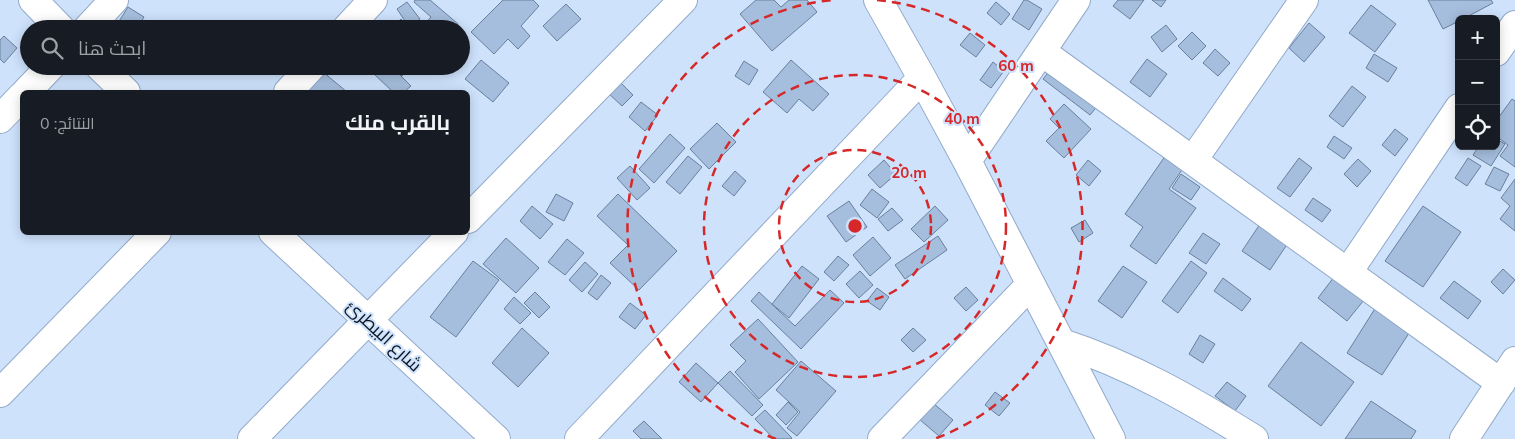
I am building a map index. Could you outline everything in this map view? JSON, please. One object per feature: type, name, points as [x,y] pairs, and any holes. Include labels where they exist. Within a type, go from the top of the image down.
[{"type":"street","points":[[33,0],[52,20]]},
{"type":"street","points":[[95,20],[114,0]]},
{"type":"street","points":[[470,217],[683,0]]},
{"type":"street","points":[[878,0],[967,162],[1111,439]]},
{"type":"street","points":[[967,162],[1076,0]]},
{"type":"street","points":[[1192,160],[1304,0]]},
{"type":"street","points":[[1503,53],[1515,25]]},
{"type":"street","points":[[1042,52],[1348,272],[1508,372],[1464,439]]},
{"type":"street","points":[[28,90],[42,75]]},
{"type":"street","points":[[108,75],[124,90]]},
{"type":"street","points":[[290,90],[304,75]]},
{"type":"street","points":[[579,439],[922,78]]},
{"type":"street","points":[[0,119],[20,98]]},
{"type":"street","points":[[1348,272],[1455,114]]},
{"type":"street","points":[[0,393],[154,235]]},
{"type":"street","name":"شارع البيطرئ","points":[[276,235],[496,439]]},
{"type":"street","points":[[252,439],[451,235]]},
{"type":"street","points":[[882,439],[1030,284]]},
{"type":"street","points":[[1062,343],[1097,354],[1170,389],[1254,439]]},
{"type":"building","points":[[415,0],[430,0],[453,20],[428,20],[431,17],[414,2]]},
{"type":"building","points":[[503,0],[533,0],[539,6],[521,26],[530,36],[518,49],[508,39],[494,54],[471,32]]},
{"type":"building","points":[[756,0],[774,0],[781,7],[789,0],[807,0],[817,12],[772,51],[740,14]]},
{"type":"building","points":[[1024,0],[1042,9],[1029,30],[1012,19]]},
{"type":"building","points":[[1118,0],[1144,0],[1130,19],[1113,6]]},
{"type":"building","points":[[1152,0],[1166,0],[1161,7]]},
{"type":"building","points":[[1428,0],[1491,0],[1493,3],[1470,15],[1455,15],[1455,23],[1443,29]]},
{"type":"building","points":[[407,2],[420,19],[404,20],[397,9]]},
{"type":"building","points":[[996,2],[1010,14],[1001,25],[987,13]]},
{"type":"building","points":[[566,4],[581,19],[557,41],[543,26]]},
{"type":"building","points":[[1371,5],[1396,24],[1375,52],[1349,33]]},
{"type":"building","points":[[128,7],[144,17],[142,20],[120,20]]},
{"type":"building","points":[[1309,23],[1325,37],[1304,62],[1289,48]]},
{"type":"building","points":[[1166,25],[1177,39],[1162,52],[1151,37]]},
{"type":"building","points":[[1192,32],[1206,46],[1192,60],[1178,46]]},
{"type":"building","points":[[970,33],[985,45],[976,57],[960,45]]},
{"type":"building","points":[[4,36],[17,48],[4,63],[0,59],[0,40]]},
{"type":"building","points":[[1215,49],[1230,63],[1218,76],[1203,63]]},
{"type":"building","points":[[1374,54],[1397,68],[1388,82],[1366,68]]},
{"type":"building","points":[[1147,59],[1167,74],[1150,97],[1130,82]]},
{"type":"building","points":[[481,60],[509,83],[493,102],[465,79]]},
{"type":"building","points":[[791,60],[829,94],[813,111],[799,99],[787,113],[763,92]]},
{"type":"building","points":[[744,61],[758,70],[749,85],[735,76]]},
{"type":"building","points":[[993,62],[1004,71],[991,88],[980,80]]},
{"type":"building","points":[[1052,68],[1099,104],[1090,115],[1043,79]]},
{"type":"building","points":[[309,75],[327,75],[345,90],[308,90],[301,84]]},
{"type":"building","points":[[375,75],[400,75],[411,86],[406,90],[391,90]]},
{"type":"building","points":[[619,81],[633,95],[622,106],[607,92]]},
{"type":"building","points":[[1352,86],[1366,97],[1343,127],[1329,116]]},
{"type":"building","points":[[1512,99],[1515,101],[1515,167],[1500,156],[1508,145],[1500,139],[1500,116]]},
{"type":"building","points":[[641,102],[658,115],[645,131],[629,117]]},
{"type":"building","points":[[1064,104],[1091,129],[1064,158],[1046,141],[1059,128],[1050,119]]},
{"type":"building","points":[[717,123],[736,142],[709,169],[690,149]]},
{"type":"building","points":[[1395,129],[1408,139],[1395,156],[1382,145]]},
{"type":"building","points":[[670,134],[685,148],[654,183],[639,169]]},
{"type":"building","points":[[1334,136],[1352,148],[1344,159],[1327,147]]},
{"type":"building","points":[[1500,141],[1505,144],[1491,166],[1473,155],[1476,150],[1500,150]]},
{"type":"building","points":[[1168,152],[1186,164],[1169,189],[1196,208],[1156,264],[1130,246],[1143,227],[1125,214]]},
{"type":"building","points":[[688,156],[702,167],[680,194],[666,182]]},
{"type":"building","points":[[1299,158],[1312,168],[1290,197],[1277,188]]},
{"type":"building","points":[[1468,158],[1481,166],[1467,186],[1455,178]]},
{"type":"building","points":[[1358,159],[1371,171],[1357,187],[1344,174]]},
{"type":"building","points":[[884,160],[896,174],[880,188],[868,175]]},
{"type":"building","points":[[1088,160],[1101,171],[1089,186],[1076,175]]},
{"type":"building","points":[[630,166],[650,188],[637,200],[617,178]]},
{"type":"building","points":[[1494,167],[1509,174],[1500,191],[1485,184]]},
{"type":"building","points":[[735,171],[746,181],[734,196],[722,186]]},
{"type":"building","points":[[1181,174],[1200,187],[1191,200],[1172,188]]},
{"type":"building","points":[[1515,179],[1515,231],[1500,219],[1510,206],[1501,198]]},
{"type":"building","points":[[872,189],[889,202],[877,218],[860,205]]},
{"type":"building","points":[[556,194],[573,203],[564,221],[546,212]]},
{"type":"building","points":[[618,194],[677,251],[639,290],[610,263],[628,245],[597,216]]},
{"type":"building","points":[[1313,198],[1331,210],[1322,222],[1305,210]]},
{"type":"building","points":[[849,201],[867,227],[846,242],[827,216]]},
{"type":"building","points":[[532,206],[553,224],[540,239],[520,221]]},
{"type":"building","points":[[935,206],[948,220],[924,242],[911,229]]},
{"type":"building","points":[[1423,206],[1461,232],[1423,287],[1385,261]]},
{"type":"building","points":[[892,208],[903,220],[888,231],[878,219]]},
{"type":"building","points":[[1085,220],[1093,233],[1079,242],[1071,228]]},
{"type":"building","points":[[1262,221],[1290,240],[1270,270],[1242,251]]},
{"type":"building","points":[[1203,233],[1220,244],[1206,264],[1189,253]]},
{"type":"building","points":[[938,236],[947,250],[905,279],[895,265]]},
{"type":"building","points":[[873,237],[891,258],[870,276],[853,255]]},
{"type":"building","points":[[506,238],[539,268],[516,293],[483,264]]},
{"type":"building","points":[[567,239],[584,253],[565,275],[548,262]]},
{"type":"building","points":[[838,256],[849,265],[834,281],[824,272]]},
{"type":"building","points":[[473,261],[499,280],[456,337],[430,317]]},
{"type":"building","points":[[1191,261],[1207,273],[1178,313],[1162,301]]},
{"type":"building","points":[[585,262],[598,274],[582,292],[569,280]]},
{"type":"building","points":[[802,266],[819,279],[789,318],[772,304]]},
{"type":"building","points":[[1123,266],[1147,282],[1122,318],[1098,301]]},
{"type":"building","points":[[1503,269],[1515,280],[1503,294],[1491,282]]},
{"type":"building","points":[[860,271],[873,285],[859,298],[846,284]]},
{"type":"building","points":[[601,275],[611,283],[597,300],[588,293]]},
{"type":"building","points":[[1334,277],[1364,300],[1347,321],[1318,298]]},
{"type":"building","points":[[1223,278],[1251,299],[1242,311],[1214,291]]},
{"type":"building","points":[[1454,281],[1481,301],[1468,319],[1440,298]]},
{"type":"building","points":[[966,287],[978,300],[966,311],[954,298]]},
{"type":"building","points":[[877,288],[889,297],[880,310],[867,301]]},
{"type":"building","points":[[830,290],[844,303],[801,349],[751,301],[759,292],[795,326]]},
{"type":"building","points":[[535,292],[550,307],[539,318],[524,303]]},
{"type":"building","points":[[514,297],[531,313],[520,324],[504,309]]},
{"type":"building","points":[[630,303],[646,315],[635,329],[619,317]]},
{"type":"building","points":[[1376,307],[1411,330],[1382,375],[1347,353]]},
{"type":"building","points":[[758,319],[798,362],[759,399],[735,372],[746,361],[730,345]]},
{"type":"building","points":[[522,328],[549,353],[518,387],[492,363]]},
{"type":"building","points":[[913,328],[926,340],[913,352],[901,340]]},
{"type":"building","points":[[1200,335],[1215,344],[1203,363],[1189,354]]},
{"type":"building","points":[[1301,342],[1354,382],[1321,426],[1268,386]]},
{"type":"building","points":[[801,361],[836,391],[797,436],[787,428],[800,412],[776,390]]},
{"type":"building","points":[[696,363],[718,383],[701,402],[679,382]]},
{"type":"building","points":[[730,371],[763,405],[752,416],[718,383]]},
{"type":"building","points":[[1227,382],[1246,396],[1235,411],[1215,396]]},
{"type":"building","points":[[995,392],[1010,403],[999,416],[985,405]]},
{"type":"building","points":[[1371,401],[1416,431],[1411,439],[1345,439]]},
{"type":"building","points":[[788,402],[798,412],[786,425],[776,415]]},
{"type":"building","points":[[933,403],[953,420],[939,436],[919,419]]},
{"type":"building","points":[[765,410],[792,438],[774,439],[755,419]]},
{"type":"building","points":[[644,421],[662,439],[641,439],[633,431]]}]
